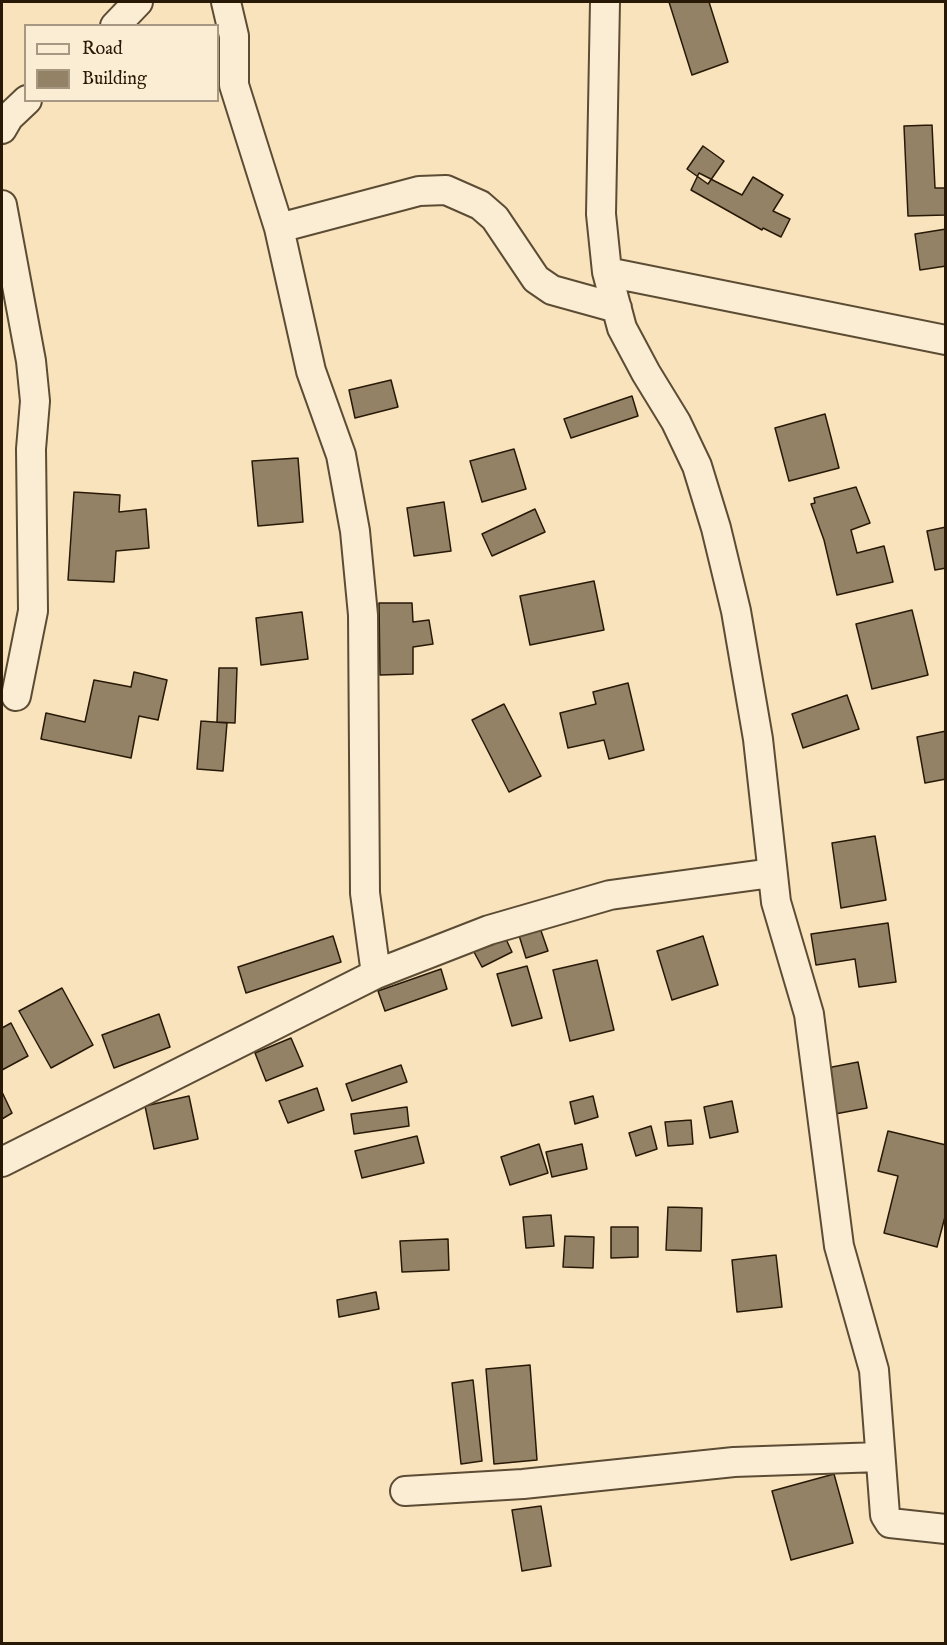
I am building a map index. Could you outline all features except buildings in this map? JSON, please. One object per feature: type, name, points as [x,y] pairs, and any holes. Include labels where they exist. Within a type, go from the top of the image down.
[{"type":"street","points":[[117,24],[138,2]]},
{"type":"street","points":[[226,2],[234,36],[234,85],[279,228],[311,371],[340,455],[355,531],[363,615],[365,893],[376,974]]},
{"type":"street","points":[[605,2],[601,214],[607,272],[627,337],[676,422],[697,466],[716,528],[736,611],[758,739],[776,902],[809,1014],[839,1246],[874,1370],[883,1505],[890,1523],[945,1529]]},
{"type":"street","points":[[2,129],[9,117],[25,102]]},
{"type":"street","points":[[279,228],[419,191],[446,190],[480,205],[495,218],[536,279],[552,290],[617,308]]},
{"type":"street","points":[[2,205],[31,361],[35,401],[31,449],[33,611],[16,696]]},
{"type":"street","points":[[607,272],[945,339]]},
{"type":"street","points":[[2,1162],[376,974],[489,930],[610,895],[772,873]]},
{"type":"street","points":[[405,1491],[523,1484],[734,1462],[880,1457]]}]
